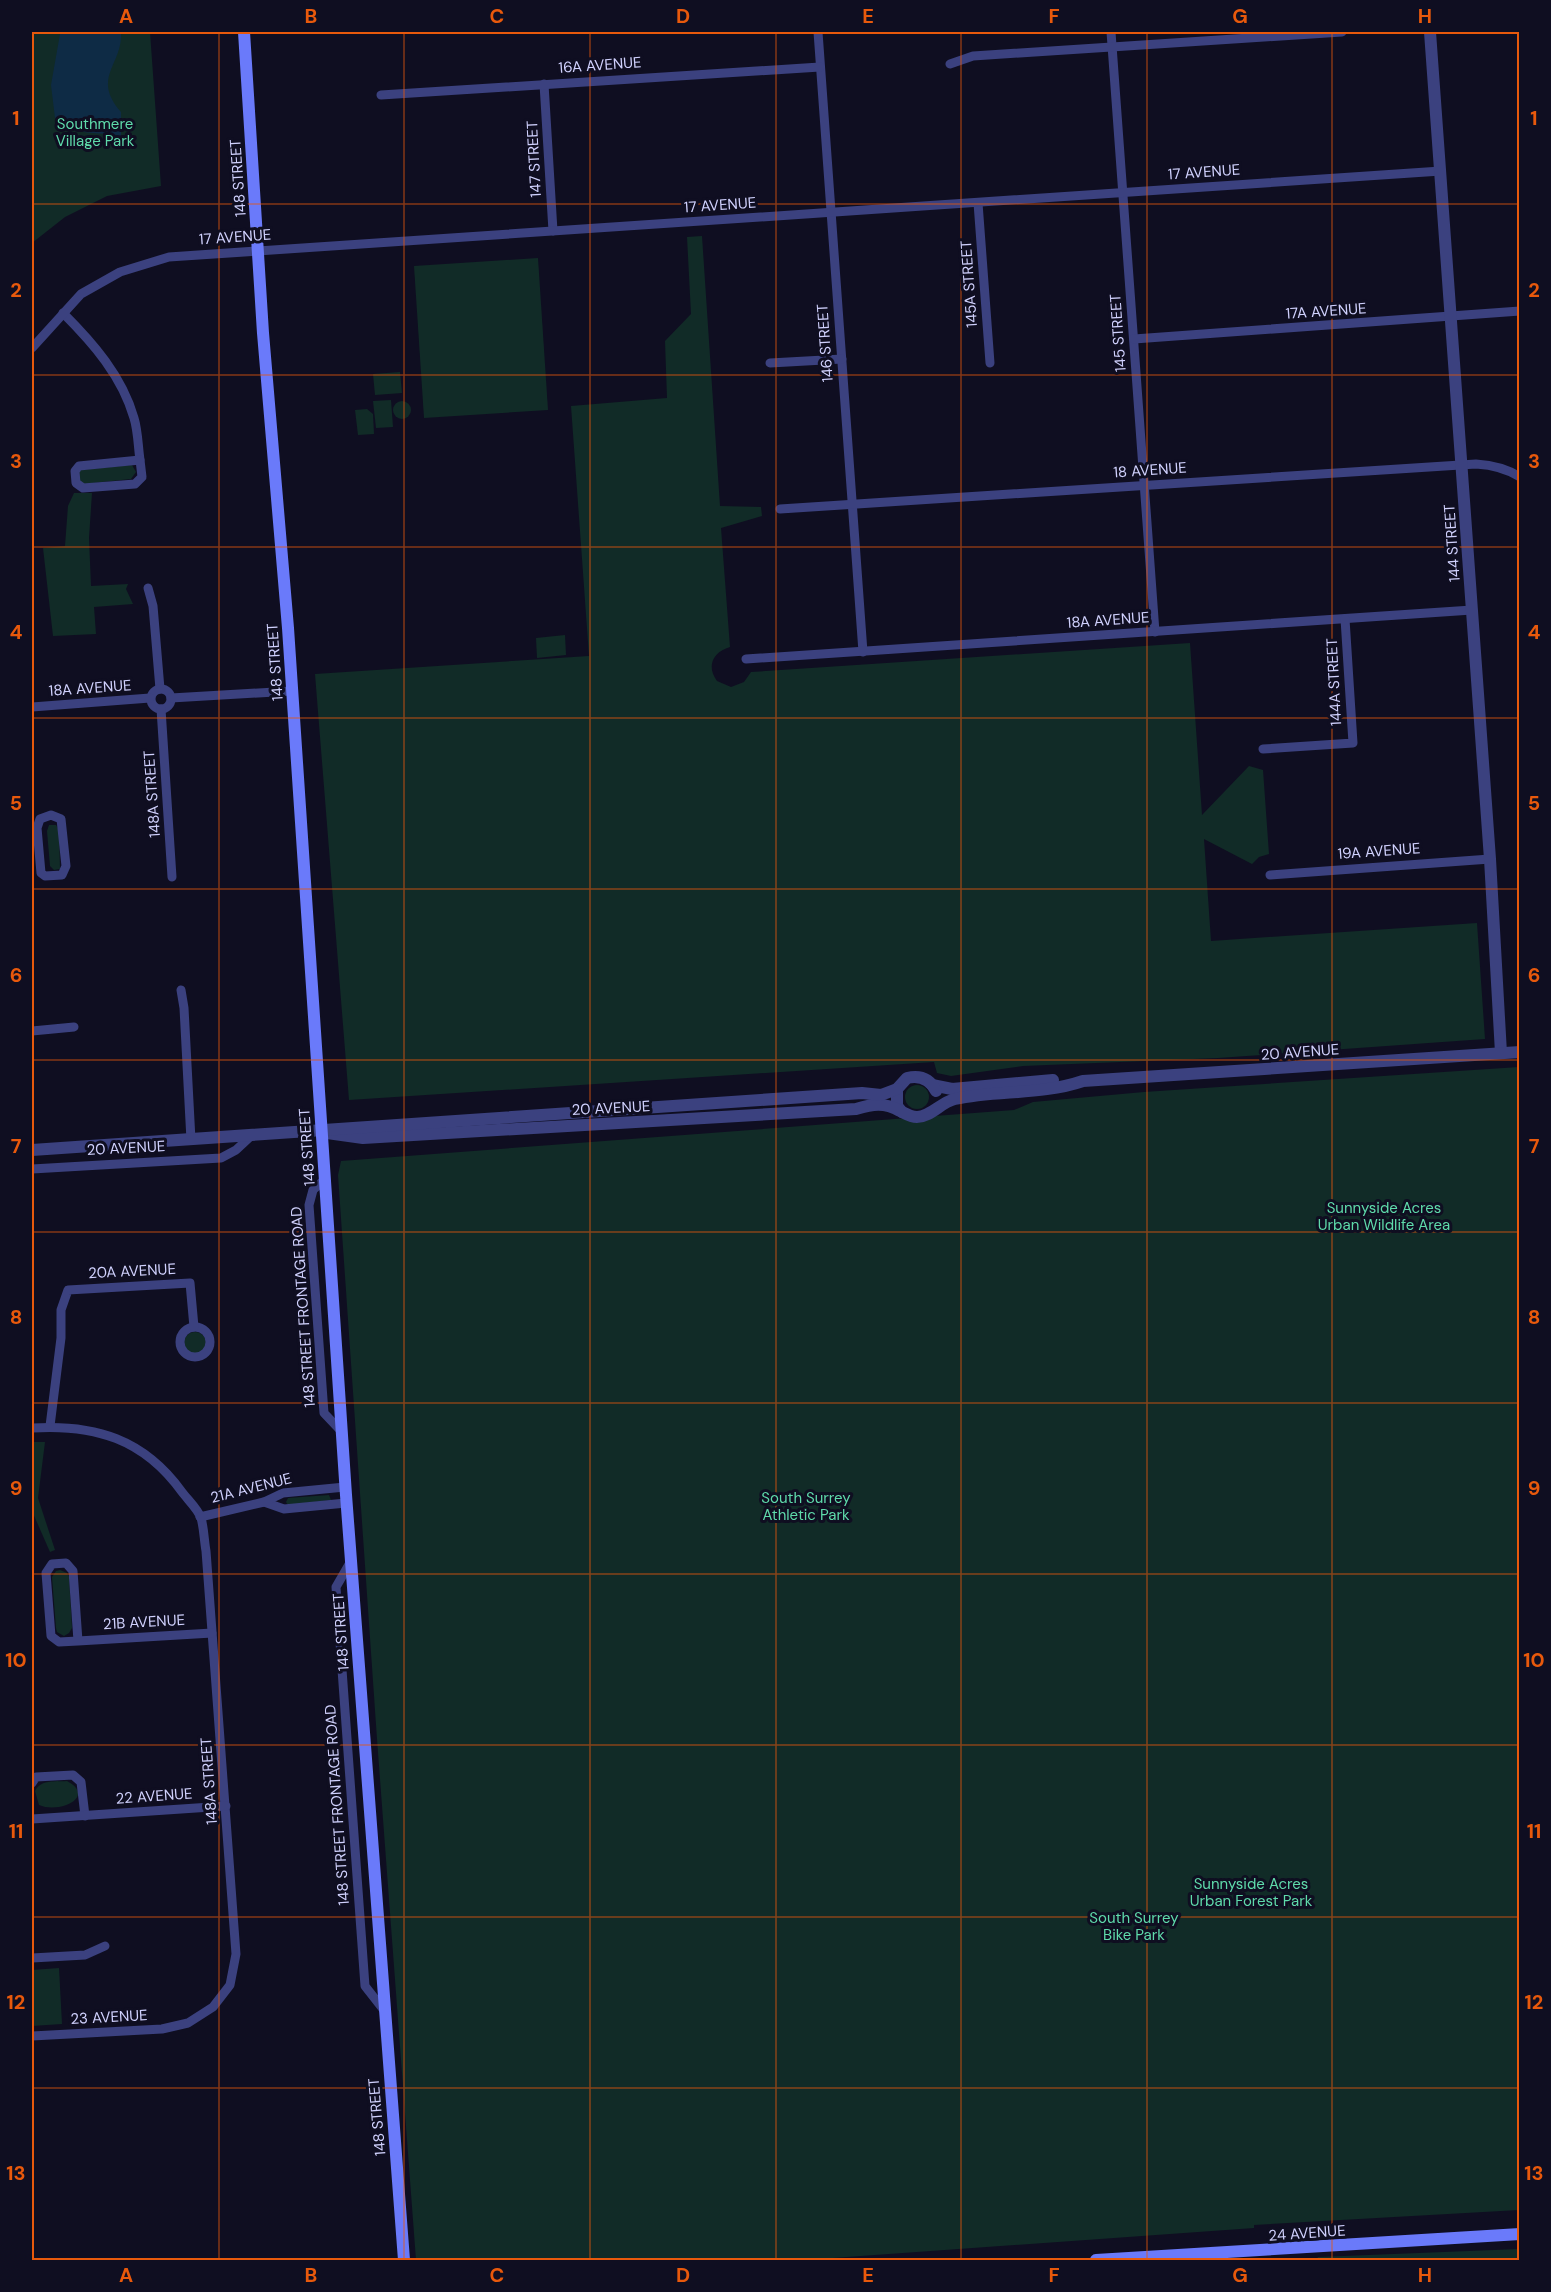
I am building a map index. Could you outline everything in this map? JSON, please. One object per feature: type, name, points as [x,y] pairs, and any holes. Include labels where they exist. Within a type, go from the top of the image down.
[{"type":"main road","name":"148 STREET","points":[[243,32],[292,690],[346,1503],[404,2260]]},
{"type":"main road","name":"24 AVENUE","points":[[1096,2260],[1520,2234]]},
{"type":"street","name":"146 STREET","points":[[818,32],[863,652]]},
{"type":"street","name":"145 STREET","points":[[1111,32],[1155,632]]},
{"type":"street","points":[[950,64],[973,56],[1342,32]]},
{"type":"street","name":"144 STREET","points":[[1430,32],[1490,860],[1501,1053]]},
{"type":"street","name":"16A AVENUE","points":[[381,95],[820,67]]},
{"type":"street","name":"147 STREET","points":[[544,84],[553,231]]},
{"type":"street","name":"17 AVENUE","points":[[32,348],[81,294],[120,272],[169,257],[1441,171]]},
{"type":"street","name":"145A STREET","points":[[978,203],[990,363]]},
{"type":"street","name":"17A AVENUE","points":[[1134,339],[1520,312]]},
{"type":"street","points":[[63,313],[107,363],[119,383],[134,418],[140,460],[142,477],[135,484],[83,488],[76,483],[75,471],[80,466],[140,460]]},
{"type":"street","points":[[770,363],[842,359]]},
{"type":"street","name":"18 AVENUE","points":[[780,509],[1461,465],[1493,466],[1520,477]]},
{"type":"street","points":[[148,588],[153,606],[160,689]]},
{"type":"street","name":"18A AVENUE","points":[[746,659],[1472,610]]},
{"type":"street","name":"144A STREET","points":[[1263,749],[1353,743],[1345,619]]},
{"type":"street","points":[[160,689],[166,691],[171,698],[168,705],[161,709],[154,707],[150,698],[154,691],[160,689]]},
{"type":"street","points":[[171,698],[292,690]]},
{"type":"street","name":"18A AVENUE","points":[[32,707],[150,698]]},
{"type":"street","name":"148A STREET","points":[[161,709],[172,877]]},
{"type":"street","points":[[51,815],[61,819],[66,866],[62,875],[45,876],[41,873],[34,828],[44,816],[51,815]]},
{"type":"street","name":"19A AVENUE","points":[[1270,875],[1490,860]]},
{"type":"street","points":[[181,990],[192,1140]]},
{"type":"street","points":[[32,1031],[74,1027]]},
{"type":"street","name":"20 AVENUE","points":[[932,1111],[953,1099],[1060,1087],[1083,1081],[1520,1052]]},
{"type":"street","points":[[921,1077],[932,1085],[937,1097],[932,1111],[917,1117],[907,1115],[897,1106],[897,1089],[908,1078],[921,1077]]},
{"type":"street","name":"20 AVENUE","points":[[932,1085],[952,1089],[1070,1078],[1083,1081]]},
{"type":"street","name":"20 AVENUE","points":[[32,1150],[862,1093],[880,1095],[897,1089]]},
{"type":"street","name":"20 AVENUE","points":[[320,1132],[363,1138],[856,1109],[881,1103],[902,1112]]},
{"type":"street","name":"20 AVENUE","points":[[32,1169],[221,1158],[236,1150],[251,1136]]},
{"type":"street","name":"20A AVENUE","points":[[50,1426],[62,1338],[61,1310],[68,1290],[190,1283],[194,1327]]},
{"type":"street","points":[[32,1428],[67,1426],[95,1431],[125,1442],[147,1454],[168,1472],[200,1517]]},
{"type":"street","name":"21A AVENUE","points":[[200,1517],[264,1502],[283,1493],[345,1488]]},
{"type":"street","points":[[264,1502],[284,1509],[346,1503]]},
{"type":"street","name":"148A STREET","points":[[188,2023],[213,2007],[230,1985],[236,1954],[206,1551],[200,1517]]},
{"type":"street","name":"21B AVENUE","points":[[78,1641],[73,1571],[66,1563],[51,1564],[46,1574],[51,1636],[59,1642],[78,1641],[212,1633]]},
{"type":"street","points":[[32,1783],[36,1777],[73,1775],[81,1782],[85,1816]]},
{"type":"street","name":"22 AVENUE","points":[[32,1819],[226,1806]]},
{"type":"street","points":[[32,1958],[85,1955],[105,1946]]},
{"type":"street","name":"23 AVENUE","points":[[32,2036],[162,2029],[188,2023]]},
{"type":"green space","name":"Southmere Village Park","points":[[32,32],[150,32],[161,186],[107,196],[65,217],[32,243]]},
{"type":"green space","points":[[702,236],[720,506],[761,507],[762,516],[721,528],[730,647],[719,652],[713,660],[712,670],[717,681],[731,687],[744,682],[751,672],[1190,643],[1202,815],[1249,766],[1263,770],[1269,854],[1259,857],[1252,864],[1204,839],[1211,941],[1477,923],[1485,1039],[1218,1058],[1023,1066],[951,1076],[937,1073],[934,1062],[349,1100],[315,674],[589,656],[571,406],[667,398],[665,341],[691,314],[687,237]]},
{"type":"green space","points":[[538,258],[548,410],[424,418],[414,266]]},
{"type":"green space","points":[[400,372],[402,393],[375,395],[373,374]]},
{"type":"green space","points":[[391,400],[393,427],[376,428],[373,401]]},
{"type":"green space","points":[[398,401],[406,401],[411,406],[409,417],[398,419],[393,414],[393,406]]},
{"type":"green space","points":[[367,409],[373,414],[374,434],[358,435],[355,410]]},
{"type":"green space","points":[[132,465],[136,472],[131,479],[83,484],[80,482],[79,470]]},
{"type":"green space","points":[[74,493],[92,493],[89,538],[91,586],[128,584],[126,589],[133,604],[94,607],[96,634],[53,636],[43,548],[65,546],[68,506]]},
{"type":"green space","points":[[565,635],[566,655],[537,658],[536,638]]},
{"type":"green space","points":[[49,825],[56,825],[59,830],[60,869],[54,870],[50,866],[47,831]]},
{"type":"green space","name":"South Surrey Athletic Park","points":[[1519,1067],[1519,2210],[1254,2225],[1254,2228],[805,2260],[416,2260],[338,1175],[341,1161],[1014,1110],[1033,1102],[1144,1092]]},
{"type":"green space","points":[[917,1085],[926,1088],[929,1097],[926,1106],[917,1109],[908,1106],[905,1097],[908,1088]]},
{"type":"green space","points":[[195,1332],[203,1335],[206,1343],[203,1351],[195,1354],[187,1351],[184,1343],[187,1335]]},
{"type":"green space","points":[[32,1442],[45,1442],[38,1498],[55,1550],[50,1552],[32,1511]]},
{"type":"green space","points":[[329,1495],[331,1500],[288,1505],[286,1502],[288,1498]]},
{"type":"green space","points":[[56,1571],[67,1573],[69,1577],[72,1628],[64,1636],[57,1632],[56,1628],[52,1577]]},
{"type":"green space","points":[[67,1781],[75,1787],[78,1793],[77,1798],[65,1806],[39,1805],[35,1791],[38,1787],[49,1782]]},
{"type":"green space","points":[[59,1968],[62,2024],[32,2026],[32,1970]]},
{"type":"green space","points":[[1519,2249],[1519,2260],[1316,2260],[1318,2257]]},
{"type":"water","points":[[121,32],[118,54],[108,80],[112,100],[121,112],[121,136],[82,132],[55,118],[51,85],[60,34]]},
{"type":"park label","name":"Sunnyside Acres Urban Wildlife Area","points":[[1384,1216]]},
{"type":"park label","name":"Sunnyside Acres Urban Forest Park","points":[[1251,1892]]},
{"type":"park label","name":"South Surrey Bike Park","points":[[1134,1926]]}]
